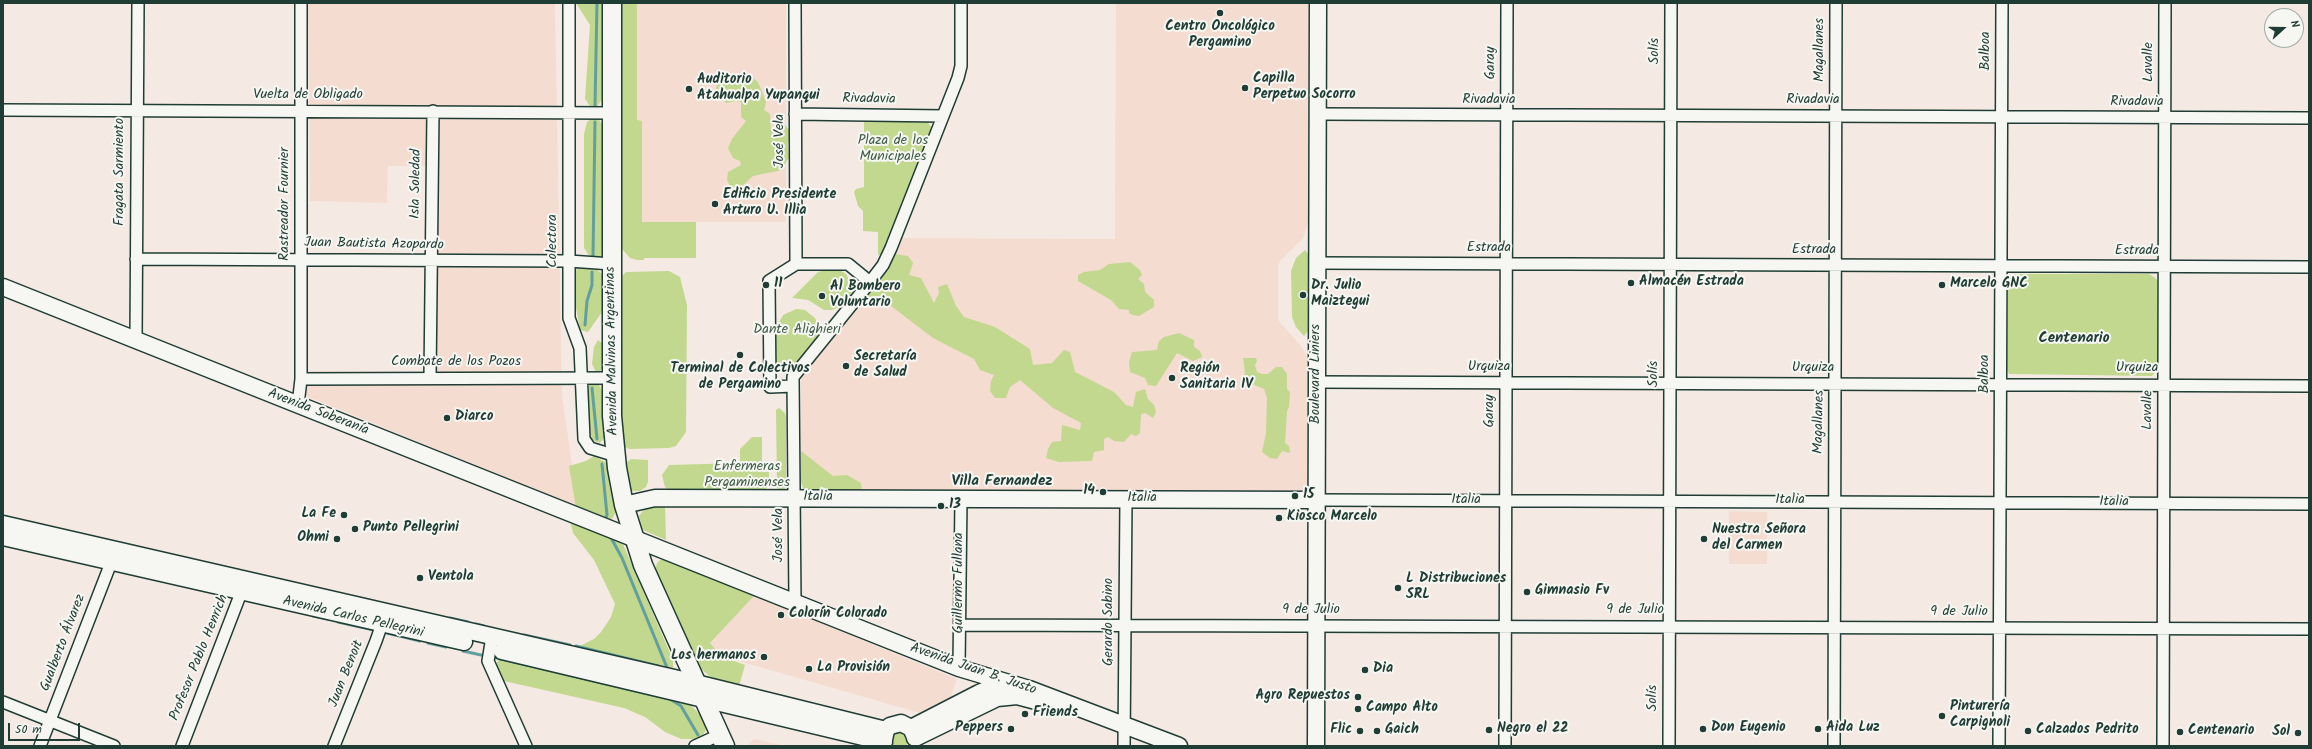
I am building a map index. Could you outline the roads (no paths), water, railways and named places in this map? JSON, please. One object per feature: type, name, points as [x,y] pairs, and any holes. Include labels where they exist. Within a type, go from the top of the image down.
[{"type":"main road","name":"Avenida Malvinas Argentinas","points":[[612,3],[612,378],[616,456],[624,505],[643,565],[722,740]]},
{"type":"main road","name":"Boulevard Liniers","points":[[1316,746],[1318,3]]},
{"type":"main road","name":"Avenida Soberanía","points":[[3,287],[634,538]]},
{"type":"main road","name":"Italia","points":[[624,505],[654,498],[1316,500]]},
{"type":"main road","name":"Avenida Carlos Pellegrini","points":[[3,524],[114,556],[700,691],[885,739]]},
{"type":"main road","name":"Avenida Carlos Pellegrini","points":[[3,537],[114,556]]},
{"type":"main road","name":"Avenida Juan B. Justo","points":[[634,538],[959,668],[1012,683],[1124,734],[1179,746]]},
{"type":"main road","points":[[885,739],[890,726],[901,723],[913,737],[979,693],[994,687],[1012,683]]},
{"type":"main road","name":"Avenida Juan B. Justo","points":[[913,737],[997,698],[1007,696],[1029,698],[1160,746]]},
{"type":"street","name":"Fragata Sarmiento","points":[[136,340],[138,3]]},
{"type":"street","name":"Rastreador Fournier","points":[[298,405],[301,378],[301,3]]},
{"type":"street","name":"Colectora","points":[[569,3],[569,318],[580,348],[584,439],[590,448],[616,456]]},
{"type":"street","name":"José Vela","points":[[796,3],[796,264]]},
{"type":"street","points":[[870,282],[848,264],[796,264],[769,281],[770,387],[793,386],[793,377],[870,282],[883,265],[943,116],[961,66],[961,3]]},
{"type":"street","name":"Garay","points":[[1505,746],[1507,3]]},
{"type":"street","name":"Solís","points":[[1669,746],[1672,116],[1671,3]]},
{"type":"street","name":"Magallanes","points":[[1834,746],[1836,3]]},
{"type":"street","name":"Balboa","points":[[1998,746],[2002,3]]},
{"type":"street","name":"Lavalle","points":[[2163,746],[2162,628],[2165,3]]},
{"type":"street","name":"Vuelta de Obligado","points":[[3,110],[612,113]]},
{"type":"street","name":"Isla Soledad","points":[[430,378],[433,111]]},
{"type":"street","name":"Rivadavia","points":[[795,114],[943,116]]},
{"type":"street","name":"Rivadavia","points":[[1318,114],[2002,118],[2309,118]]},
{"type":"street","name":"Juan Bautista Azopardo","points":[[136,259],[301,259],[569,262],[612,264]]},
{"type":"street","name":"Estrada","points":[[1318,263],[2001,267],[2309,267]]},
{"type":"street","name":"Combate de los Pozos","points":[[301,378],[612,378]]},
{"type":"street","name":"Urquiza","points":[[1317,382],[2164,384],[2309,386]]},
{"type":"street","name":"José Vela","points":[[793,386],[795,602]]},
{"type":"street","name":"Guillermo Fullana","points":[[959,668],[961,498]]},
{"type":"street","name":"Gerardo Sabino","points":[[1124,734],[1126,499]]},
{"type":"street","name":"Italia","points":[[1316,500],[2309,504]]},
{"type":"street","name":"Gualberto Álvarez","points":[[40,746],[114,556]]},
{"type":"street","name":"Profesor Pablo Henrich","points":[[182,746],[244,587]]},
{"type":"street","name":"Juan Benoit","points":[[334,746],[383,619]]},
{"type":"street","name":"9 de Julio","points":[[960,625],[2309,629]]},
{"type":"street","points":[[491,643],[488,661],[526,746]]},
{"type":"street","points":[[3,702],[114,746]]},
{"type":"street","points":[[695,746],[722,740]]},
{"type":"waterway","points":[[595,106],[597,3]]},
{"type":"waterway","points":[[593,257],[595,122]]},
{"type":"waterway","points":[[585,325],[587,301],[592,285],[592,272]]},
{"type":"waterway","points":[[592,388],[597,439]]},
{"type":"waterway","points":[[602,464],[607,515],[605,519]]},
{"type":"waterway","points":[[609,534],[622,558],[668,670]]},
{"type":"waterway","points":[[313,616],[328,619]]},
{"type":"waterway","points":[[450,618],[468,622]]},
{"type":"waterway","points":[[338,622],[374,630]]},
{"type":"waterway","points":[[476,624],[484,626]]},
{"type":"waterway","points":[[387,633],[420,641]]},
{"type":"waterway","points":[[524,635],[570,645]]},
{"type":"waterway","points":[[428,643],[446,647]]},
{"type":"waterway","points":[[576,646],[658,666]]},
{"type":"waterway","points":[[463,651],[481,655]]},
{"type":"waterway","points":[[493,657],[670,699],[681,706],[698,735]]},
{"type":"place","name":"Centro Oncológico Pergamino","points":[[1220,13]]},
{"type":"place","name":"Capilla Perpetuo Socorro","points":[[1245,88]]},
{"type":"place","name":"Auditorio Atahualpa Yupanqui","points":[[689,89]]},
{"type":"place","name":"Edificio Presidente Arturo U. Illia","points":[[715,204]]},
{"type":"place","name":"Almacén Estrada","points":[[1631,283]]},
{"type":"place","name":"11","points":[[766,285]]},
{"type":"place","name":"Marcelo GNC","points":[[1942,285]]},
{"type":"place","name":"Dr. Julio Maiztegui","points":[[1303,295]]},
{"type":"place","name":"Al Bombero Voluntario","points":[[822,296]]},
{"type":"place","name":"Terminal de Colectivos de Pergamino","points":[[740,355]]},
{"type":"place","name":"Secretaría de Salud","points":[[846,366]]},
{"type":"place","name":"Región Sanitaria IV","points":[[1172,378]]},
{"type":"place","name":"Diarco","points":[[447,418]]},
{"type":"place","name":"14","points":[[1103,492]]},
{"type":"place","name":"15","points":[[1295,496]]},
{"type":"place","name":"13","points":[[941,506]]},
{"type":"place","name":"La Fe","points":[[344,515]]},
{"type":"place","name":"Kiosco Marcelo","points":[[1279,518]]},
{"type":"place","name":"Punto Pellegrini","points":[[355,529]]},
{"type":"place","name":"Ohmi","points":[[337,539]]},
{"type":"place","name":"Nuestra Señora del Carmen","points":[[1704,539]]},
{"type":"place","name":"Ventola","points":[[420,578]]},
{"type":"place","name":"L Distribuciones SRL","points":[[1398,588]]},
{"type":"place","name":"Gimnasio Fv","points":[[1527,592]]},
{"type":"place","name":"Colorín Colorado","points":[[781,615]]},
{"type":"place","name":"Los hermanos","points":[[764,657]]},
{"type":"place","name":"La Provisión","points":[[809,669]]},
{"type":"place","name":"Dia","points":[[1365,670]]},
{"type":"place","name":"Agro Repuestos","points":[[1358,697]]},
{"type":"place","name":"Campo Alto","points":[[1358,709]]},
{"type":"place","name":"Friends","points":[[1025,714]]},
{"type":"place","name":"Pinturería Carpignoli","points":[[1942,716]]},
{"type":"place","name":"Peppers","points":[[1011,729]]},
{"type":"place","name":"Don Eugenio","points":[[1703,729]]},
{"type":"place","name":"Aida Luz","points":[[1818,729]]},
{"type":"place","name":"Negro el 22","points":[[1489,730]]},
{"type":"place","name":"Flic","points":[[1360,731]]},
{"type":"place","name":"Gaich","points":[[1377,731]]},
{"type":"place","name":"Calzados Pedrito","points":[[2028,731]]},
{"type":"place","name":"Centenario","points":[[2180,732]]},
{"type":"place","name":"Sol","points":[[2298,733]]},
{"type":"district","name":"Centenario","points":[[2074,339]]},
{"type":"district","name":"Villa Fernandez","points":[[1002,482]]},
{"type":"park label","name":"Plaza de los Municipales","points":[[893,150]]},
{"type":"park label","name":"Dante Alighieri","points":[[797,331]]},
{"type":"park label","name":"Enfermeras Pergaminenses","points":[[747,476]]}]
